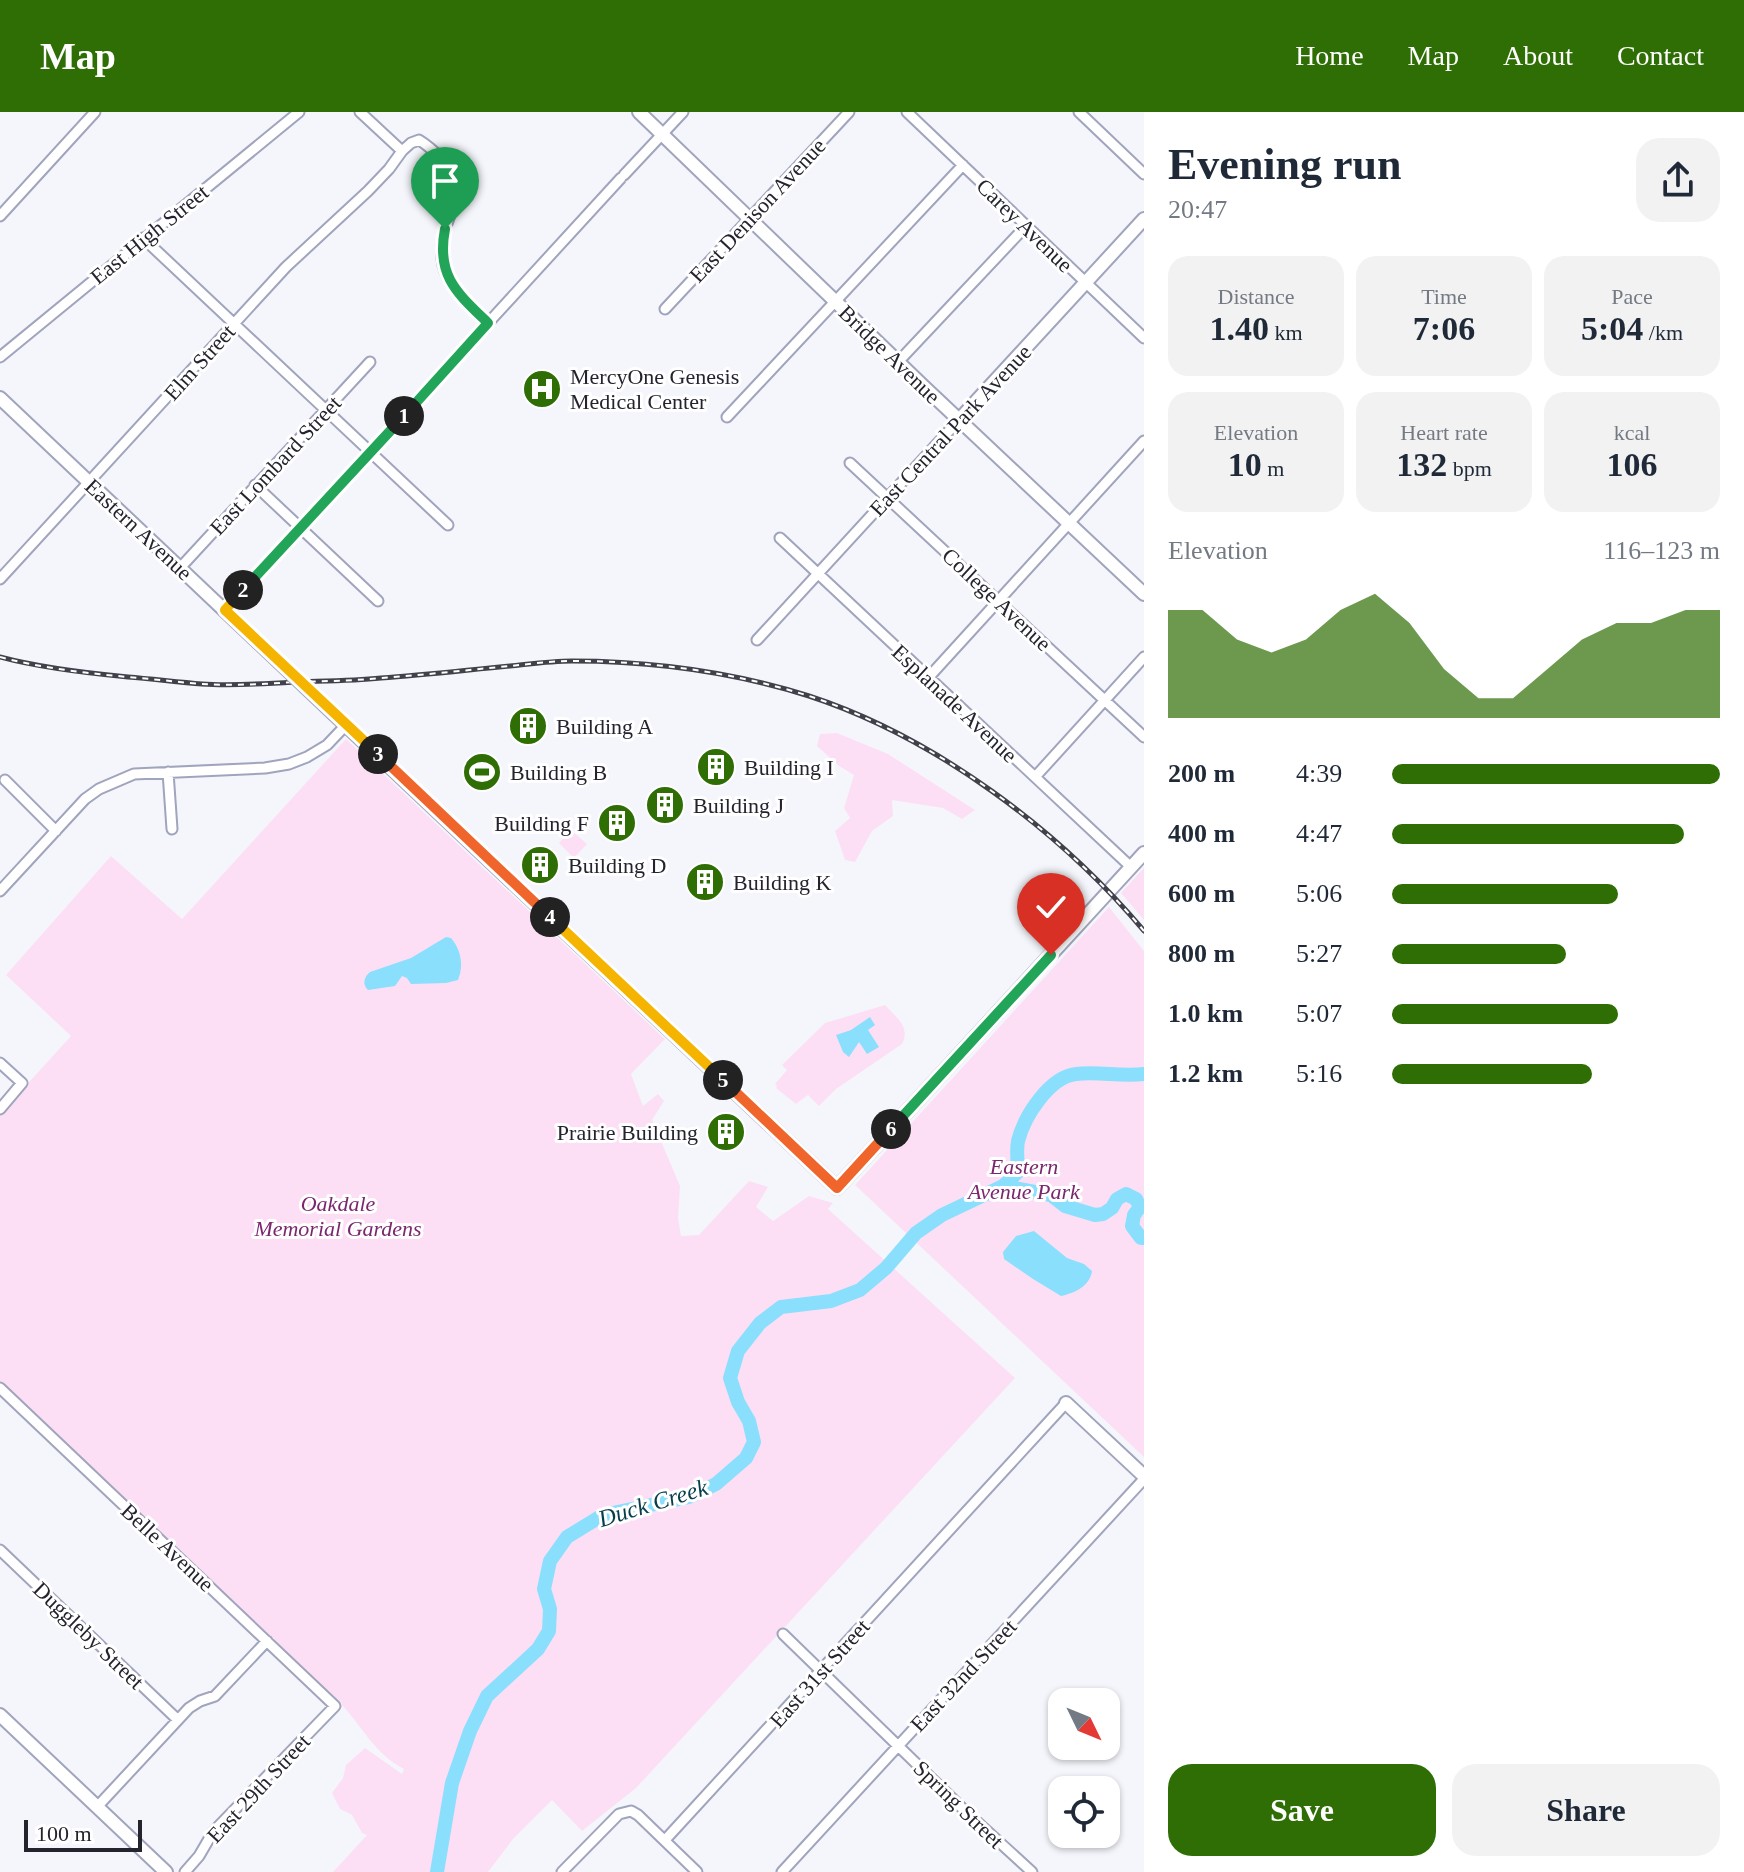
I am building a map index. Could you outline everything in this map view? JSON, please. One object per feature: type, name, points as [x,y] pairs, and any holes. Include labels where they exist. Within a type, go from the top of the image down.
[{"type":"street","points":[[0,216],[95,112]]},
{"type":"street","points":[[360,112],[402,151],[419,140],[429,146],[457,179],[460,191],[441,246],[443,264],[458,294],[488,323]]},
{"type":"street","name":"Bridge Avenue","points":[[639,112],[1144,594]]},
{"type":"street","points":[[225,610],[683,112]]},
{"type":"street","name":"East Denison Avenue","points":[[665,309],[849,112]]},
{"type":"street","name":"Carey Avenue","points":[[907,112],[1144,338]]},
{"type":"street","points":[[1079,112],[1144,174]]},
{"type":"street","name":"East High Street","points":[[0,357],[292,114]]},
{"type":"street","name":"Elm Street","points":[[0,579],[286,267],[389,169],[402,151]]},
{"type":"street","points":[[727,417],[963,165]]},
{"type":"street","name":"East Central Park Avenue","points":[[757,640],[1144,219]]},
{"type":"street","points":[[898,362],[1026,226]]},
{"type":"street","points":[[143,238],[448,525]]},
{"type":"street","name":"East Lombard Street","points":[[180,568],[370,362]]},
{"type":"street","name":"Eastern Avenue","points":[[0,398],[837,1188],[1131,867]]},
{"type":"street","points":[[928,678],[1144,441]]},
{"type":"street","name":"College Avenue","points":[[850,463],[1144,737]]},
{"type":"street","points":[[255,485],[378,601]]},
{"type":"street","name":"Esplanade Avenue","points":[[780,538],[1131,867]]},
{"type":"street","points":[[1035,777],[1144,657]]},
{"type":"street","points":[[0,891],[85,799],[99,789],[134,774],[265,768],[289,764],[327,745],[346,725]]},
{"type":"street","points":[[168,772],[172,829]]},
{"type":"street","points":[[5,780],[56,831]]},
{"type":"street","points":[[1131,867],[1144,853]]},
{"type":"street","points":[[0,1063],[22,1083],[0,1109]]},
{"type":"street","name":"Belle Avenue","points":[[0,1388],[335,1706]]},
{"type":"street","points":[[1066,1403],[1144,1478]]},
{"type":"street","name":"East 31st Street","points":[[665,1840],[1066,1403]]},
{"type":"street","name":"East 32nd Street","points":[[782,1872],[1144,1478]]},
{"type":"street","name":"Duggleby Street","points":[[0,1550],[178,1720]]},
{"type":"street","name":"Spring Street","points":[[783,1634],[1032,1872]]},
{"type":"street","points":[[97,1807],[189,1708],[215,1696],[267,1641]]},
{"type":"street","name":"East 29th Street","points":[[185,1872],[213,1832],[335,1706]]},
{"type":"street","points":[[0,1715],[166,1872]]},
{"type":"street","points":[[562,1872],[625,1811],[638,1815],[697,1872]]},
{"type":"green space","points":[[837,733],[888,754],[975,810],[962,819],[943,808],[892,800],[893,816],[872,831],[855,862],[845,860],[835,831],[850,818],[844,808],[854,775],[817,746],[820,734]]},
{"type":"green space","name":"Oakdale Memorial Gardens","points":[[346,739],[665,1039],[631,1074],[643,1106],[658,1094],[664,1101],[652,1120],[680,1186],[678,1218],[681,1236],[699,1235],[749,1181],[768,1187],[756,1207],[773,1221],[809,1196],[833,1203],[828,1209],[1015,1378],[636,1788],[582,1831],[552,1800],[513,1839],[488,1872],[333,1872],[367,1835],[362,1833],[352,1815],[340,1809],[332,1793],[343,1778],[346,1765],[365,1748],[402,1774],[404,1769],[377,1748],[342,1703],[0,1385],[0,1114],[71,1036],[6,975],[111,856],[182,919]]},
{"type":"green space","points":[[571,830],[587,844],[574,858],[559,843]]},
{"type":"green space","points":[[1144,868],[1144,920],[1121,893]]},
{"type":"green space","name":"Eastern Avenue Park","points":[[1109,907],[1144,951],[1144,1457],[855,1185]]},
{"type":"green space","points":[[885,1005],[903,1027],[902,1044],[836,1089],[819,1106],[808,1095],[796,1104],[776,1088],[775,1084],[787,1070],[782,1065],[825,1023]]},
{"type":"water","points":[[446,937],[451,938],[459,953],[461,969],[458,980],[411,984],[402,976],[395,986],[366,988],[364,981],[370,972],[411,958]]},
{"type":"water","points":[[870,1017],[875,1025],[868,1030],[879,1047],[867,1054],[859,1042],[849,1057],[843,1052],[836,1035],[851,1030]]},
{"type":"water","points":[[1034,1231],[1067,1258],[1084,1264],[1092,1271],[1085,1285],[1061,1296],[1004,1259],[1003,1252],[1016,1236]]},
{"type":"waterway","name":"Duck Creek","points":[[437,1872],[452,1783],[470,1731],[487,1696],[538,1649],[549,1631],[550,1609],[544,1589],[550,1561],[567,1537],[603,1515],[689,1497],[716,1484],[746,1458],[754,1442],[749,1421],[730,1378],[738,1351],[760,1323],[781,1307],[831,1301],[860,1290],[886,1268],[916,1233],[942,1215],[1003,1186],[1018,1172],[1018,1141],[1026,1121],[1039,1100],[1056,1082],[1076,1074],[1144,1074]]},
{"type":"waterway","points":[[1003,1186],[1051,1195],[1065,1206],[1095,1215],[1112,1208],[1117,1199],[1126,1194],[1136,1199],[1140,1207],[1134,1215],[1132,1226],[1144,1238]]},
{"type":"railway","points":[[0,657],[79,672],[213,685],[359,680],[572,661],[662,666],[751,680],[809,696],[856,714],[948,762],[992,791],[1074,858],[1144,931]]},
{"type":"place","name":"MercyOne Genesis Medical Center","points":[[542,389]]},
{"type":"place","name":"Building A","points":[[528,726]]},
{"type":"place","name":"Building I","points":[[716,767]]},
{"type":"place","name":"Building B","points":[[482,772]]},
{"type":"place","name":"Building J","points":[[665,805]]},
{"type":"place","name":"Building F","points":[[617,823]]},
{"type":"place","name":"Building D","points":[[540,865]]},
{"type":"place","name":"Building K","points":[[705,882]]},
{"type":"place","name":"Prairie Building","points":[[726,1132]]},
{"type":"route","points":[[445,229],[441,246],[448,279],[458,294],[488,323],[225,610],[837,1188],[1051,955]]}]
